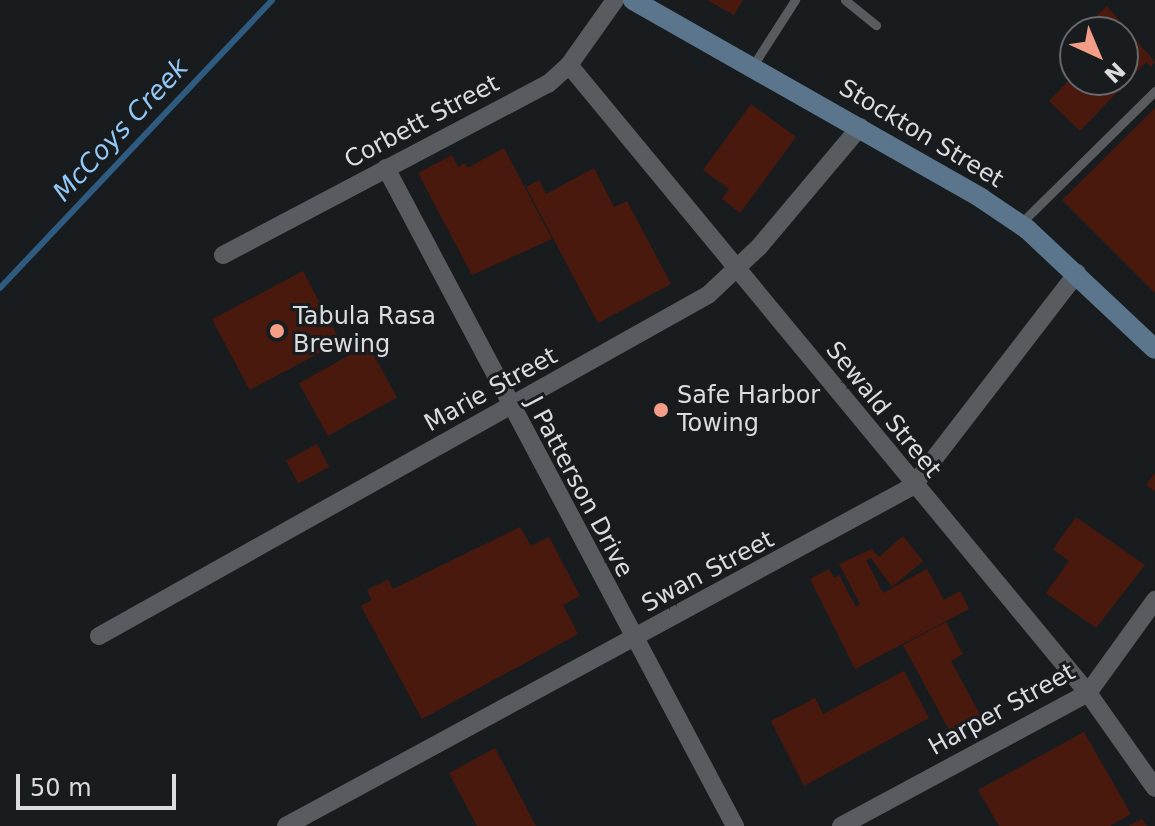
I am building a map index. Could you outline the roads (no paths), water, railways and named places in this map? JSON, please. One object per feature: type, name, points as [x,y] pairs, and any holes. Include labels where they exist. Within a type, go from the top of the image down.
[{"type":"main road","name":"Stockton Street","points":[[633,0],[860,127],[1020,224],[1077,273],[1155,349]]},
{"type":"street","name":"Corbett Street","points":[[223,255],[548,84],[569,65],[615,0]]},
{"type":"street","name":"Sewald Street","points":[[569,65],[739,268],[913,486],[1088,693],[1155,788]]},
{"type":"street","name":"Marie Street","points":[[99,636],[708,295],[739,268],[860,127]]},
{"type":"street","name":"J Patterson Drive","points":[[386,168],[633,639],[735,826]]},
{"type":"street","name":"Swan Street","points":[[286,826],[913,486],[1077,273]]},
{"type":"street","name":"Harper Street","points":[[841,826],[1088,693],[1155,600]]},
{"type":"lane","points":[[752,67],[795,0]]},
{"type":"lane","points":[[845,0],[876,25]]},
{"type":"lane","points":[[1020,224],[1155,91]]},
{"type":"waterway","name":"McCoys Creek","points":[[0,288],[272,0]]},
{"type":"place","name":"Tabula Rasa Brewing","points":[[277,331]]},
{"type":"place","name":"Safe Harbor Towing","points":[[661,410]]}]
